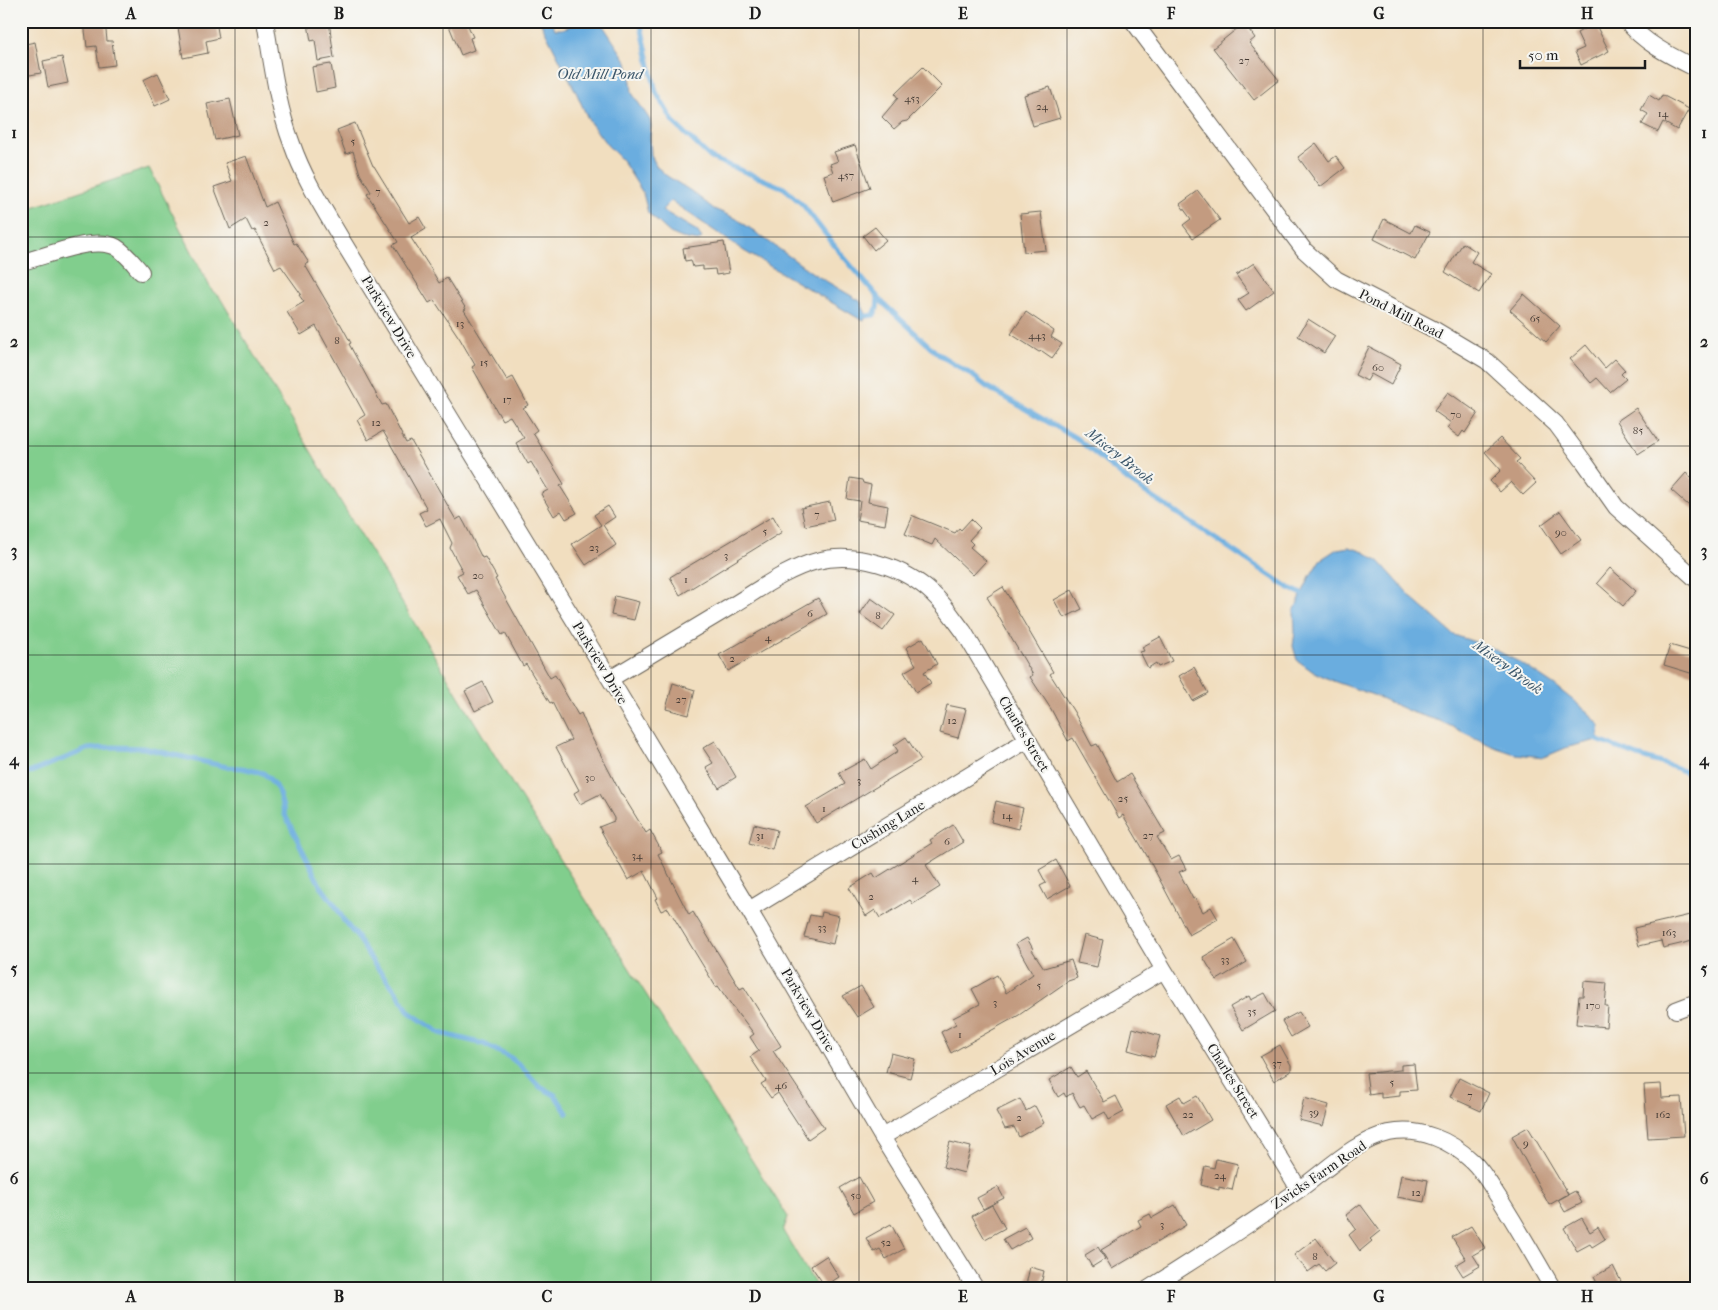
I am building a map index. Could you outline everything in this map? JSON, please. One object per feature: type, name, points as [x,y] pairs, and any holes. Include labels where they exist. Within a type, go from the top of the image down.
[{"type":"street","name":"Parkview Drive","points":[[265,21],[277,88],[291,143],[318,198],[749,910],[882,1137],[976,1289]]},
{"type":"street","name":"Pond Mill Road","points":[[1133,21],[1304,250],[1315,262],[1336,279],[1435,330],[1487,361],[1556,424],[1616,507],[1697,580]]},
{"type":"street","points":[[1627,21],[1632,28],[1651,43],[1697,69]]},
{"type":"street","points":[[21,262],[80,246],[104,244],[114,246],[122,251],[141,272]]},
{"type":"street","name":"Charles Street","points":[[610,679],[802,566],[818,561],[847,558],[867,561],[903,573],[920,582],[947,609],[964,632],[1164,970],[1299,1189]]},
{"type":"street","name":"Cushing Lane","points":[[749,910],[1027,740]]},
{"type":"street","name":"Lois Avenue","points":[[882,1137],[1164,970]]},
{"type":"street","points":[[1676,1010],[1697,1002]]},
{"type":"street","name":"Zwicks Farm Road","points":[[1148,1289],[1299,1189],[1358,1146],[1389,1133],[1403,1132],[1424,1133],[1440,1139],[1459,1150],[1474,1162],[1553,1289]]},
{"type":"green space","points":[[149,168],[212,291],[219,296],[348,514],[519,795],[788,1217],[783,1231],[818,1289],[21,1289],[21,211]]},
{"type":"water","name":"Old Mill Pond","points":[[540,21],[552,21],[555,29],[562,29],[586,21],[600,21],[627,62],[632,93],[650,120],[651,155],[657,167],[714,209],[737,219],[814,274],[860,301],[867,316],[864,320],[744,251],[671,201],[662,210],[697,231],[702,238],[698,241],[682,238],[670,233],[648,213],[643,193],[622,160],[608,146],[589,121]]},
{"type":"water","points":[[1349,547],[1364,552],[1379,561],[1414,600],[1454,635],[1490,647],[1519,662],[1555,686],[1589,713],[1600,726],[1598,740],[1568,747],[1544,757],[1515,754],[1494,747],[1440,721],[1411,712],[1376,696],[1333,681],[1312,671],[1297,660],[1293,646],[1295,632],[1294,611],[1310,576],[1320,560],[1337,549]]},
{"type":"building","points":[[105,21],[107,41],[112,41],[115,65],[99,67],[96,46],[87,47],[84,22]]},
{"type":"building","points":[[177,21],[216,21],[219,38],[206,41],[208,53],[183,58]]},
{"type":"building","points":[[312,21],[329,21],[334,58],[318,61],[315,40],[311,41],[308,24],[312,23]]},
{"type":"building","points":[[447,21],[466,21],[473,37],[470,38],[474,50],[461,55]]},
{"type":"building","points":[[1244,23],[1255,38],[1249,43],[1279,80],[1254,100],[1213,48]]},
{"type":"building","points":[[1595,23],[1609,51],[1581,65],[1575,52],[1584,48],[1577,33]]},
{"type":"building","points":[[35,42],[41,73],[24,76],[21,62],[21,45]]},
{"type":"building","points":[[62,57],[68,83],[48,87],[43,61]]},
{"type":"building","points":[[331,64],[335,88],[316,92],[312,67]]},
{"type":"building","points":[[923,67],[942,86],[907,121],[902,122],[894,129],[882,117],[898,98],[895,94]]},
{"type":"building","points":[[158,73],[170,99],[155,106],[143,80]]},
{"type":"building","points":[[1050,87],[1060,118],[1033,126],[1024,95]]},
{"type":"building","points":[[1649,95],[1659,101],[1662,95],[1689,109],[1677,130],[1663,122],[1658,132],[1642,124],[1648,114],[1641,110]]},
{"type":"building","points":[[230,99],[238,135],[215,140],[207,104]]},
{"type":"building","points":[[355,123],[373,166],[409,223],[419,217],[426,229],[411,238],[439,283],[447,278],[466,309],[464,310],[507,380],[513,377],[528,405],[523,408],[537,430],[533,433],[564,484],[560,486],[577,513],[566,519],[561,511],[554,516],[541,494],[548,490],[531,462],[528,464],[516,443],[524,438],[510,416],[502,420],[472,367],[475,365],[460,339],[434,300],[429,303],[393,245],[398,242],[367,194],[371,192],[360,174],[353,151],[346,154],[337,130]]},
{"type":"building","points":[[1316,143],[1329,161],[1336,156],[1345,168],[1320,187],[1298,157]]},
{"type":"building","points":[[855,145],[870,188],[833,202],[824,175],[833,172],[830,164],[838,161],[834,152]]},
{"type":"building","points":[[246,156],[265,207],[275,202],[294,244],[296,243],[309,263],[305,265],[351,343],[349,344],[382,405],[386,404],[406,443],[411,441],[456,520],[461,517],[482,558],[485,557],[497,578],[495,579],[550,678],[555,675],[578,715],[581,713],[621,794],[646,833],[650,830],[662,852],[658,854],[689,915],[693,912],[740,989],[744,987],[781,1046],[773,1051],[824,1128],[808,1139],[778,1093],[771,1098],[761,1084],[766,1081],[750,1057],[759,1051],[750,1037],[754,1034],[718,986],[716,987],[668,908],[661,911],[655,899],[658,898],[644,871],[628,880],[599,827],[614,821],[600,794],[580,804],[574,793],[579,790],[556,747],[571,740],[552,702],[550,703],[526,664],[523,666],[505,633],[502,635],[476,590],[468,594],[457,575],[463,572],[450,548],[452,543],[440,519],[426,526],[419,513],[427,509],[383,431],[368,440],[357,420],[365,415],[316,326],[301,335],[287,312],[304,302],[299,295],[301,294],[281,266],[275,269],[255,230],[252,231],[246,219],[230,229],[214,187],[232,181],[225,163]]},
{"type":"building","points":[[1198,191],[1220,220],[1193,238],[1183,225],[1191,219],[1180,204]]},
{"type":"building","points":[[1041,212],[1046,250],[1024,252],[1020,214]]},
{"type":"building","points":[[1384,219],[1411,233],[1415,225],[1430,232],[1415,260],[1374,239]]},
{"type":"building","points":[[875,227],[886,240],[874,250],[863,236]]},
{"type":"building","points":[[724,242],[729,273],[716,275],[715,269],[703,270],[703,266],[693,267],[691,260],[685,261],[683,248]]},
{"type":"building","points":[[1463,243],[1477,252],[1471,262],[1491,274],[1479,293],[1445,272]]},
{"type":"building","points":[[1254,263],[1274,291],[1246,311],[1238,300],[1249,293],[1236,275]]},
{"type":"building","points":[[1524,294],[1560,326],[1546,342],[1510,310]]},
{"type":"building","points":[[1026,312],[1054,331],[1051,337],[1062,344],[1052,358],[1011,334]]},
{"type":"building","points":[[1308,319],[1335,336],[1324,353],[1298,336]]},
{"type":"building","points":[[1586,345],[1605,368],[1615,359],[1625,370],[1621,374],[1626,379],[1610,392],[1597,378],[1591,383],[1570,359]]},
{"type":"building","points":[[1369,347],[1401,364],[1391,385],[1371,374],[1367,381],[1355,375]]},
{"type":"building","points":[[1448,392],[1478,413],[1465,433],[1463,431],[1459,437],[1447,428],[1451,423],[1434,411]]},
{"type":"building","points":[[1636,408],[1658,441],[1638,454],[1617,421]]},
{"type":"building","points":[[1500,438],[1520,459],[1516,462],[1536,483],[1523,495],[1511,482],[1500,492],[1490,481],[1501,470],[1485,452]]},
{"type":"building","points":[[1686,473],[1697,482],[1697,513],[1671,490]]},
{"type":"building","points":[[850,478],[862,480],[863,483],[871,485],[868,502],[888,506],[885,525],[857,520],[860,501],[847,499]]},
{"type":"building","points":[[830,502],[834,520],[805,526],[801,508]]},
{"type":"building","points":[[608,506],[615,517],[603,525],[616,545],[586,565],[572,544],[601,525],[594,515]]},
{"type":"building","points":[[1560,511],[1581,540],[1561,554],[1541,525]]},
{"type":"building","points":[[911,515],[955,533],[959,528],[961,530],[971,519],[980,528],[969,540],[973,544],[970,547],[986,561],[973,575],[935,539],[932,545],[905,534],[912,518]]},
{"type":"building","points":[[773,516],[782,532],[680,595],[670,577]]},
{"type":"building","points":[[1610,568],[1636,591],[1623,606],[1597,583]]},
{"type":"building","points":[[1003,587],[1053,672],[1050,674],[1074,712],[1092,746],[1097,744],[1117,782],[1130,774],[1165,833],[1157,837],[1171,860],[1179,856],[1186,869],[1179,872],[1193,899],[1195,898],[1203,912],[1211,907],[1218,919],[1189,935],[1123,815],[1119,818],[1073,738],[1068,741],[1051,709],[1030,677],[1033,675],[987,597]]},
{"type":"building","points":[[1072,590],[1082,609],[1064,618],[1054,600]]},
{"type":"building","points":[[615,596],[639,602],[634,620],[611,615]]},
{"type":"building","points":[[818,598],[827,614],[728,671],[719,655]]},
{"type":"building","points":[[871,598],[895,615],[883,631],[860,614]]},
{"type":"building","points":[[1160,637],[1172,661],[1158,667],[1156,663],[1148,668],[1140,652],[1144,651],[1142,647]]},
{"type":"building","points":[[923,638],[937,664],[924,672],[931,683],[916,692],[904,672],[916,665],[906,648]]},
{"type":"building","points":[[1670,645],[1697,653],[1697,675],[1664,665]]},
{"type":"building","points":[[1194,667],[1208,693],[1193,701],[1179,676]]},
{"type":"building","points":[[483,682],[493,702],[475,711],[465,691]]},
{"type":"building","points":[[673,683],[695,690],[689,715],[666,709]]},
{"type":"building","points":[[947,705],[966,709],[958,738],[940,733]]},
{"type":"building","points":[[906,737],[921,760],[816,823],[806,807],[845,784],[839,773],[865,759],[871,769],[898,751],[894,745]]},
{"type":"building","points":[[715,741],[736,777],[719,788],[706,767],[713,763],[703,748]]},
{"type":"building","points":[[996,801],[1023,808],[1018,829],[991,822]]},
{"type":"building","points":[[754,824],[777,830],[772,849],[749,843]]},
{"type":"building","points":[[953,825],[963,842],[926,865],[940,887],[913,904],[910,900],[880,918],[875,910],[866,916],[849,888],[873,873],[876,878],[932,843],[930,840]]},
{"type":"building","points":[[1056,860],[1070,886],[1047,899],[1040,886],[1046,883],[1039,870]]},
{"type":"building","points":[[822,912],[839,916],[833,944],[804,937],[810,915],[821,917]]},
{"type":"building","points":[[1694,914],[1697,940],[1663,948],[1661,941],[1639,946],[1634,928]]},
{"type":"building","points":[[1084,935],[1103,940],[1097,967],[1077,963]]},
{"type":"building","points":[[1027,938],[1032,950],[1044,968],[1071,960],[1077,978],[1068,981],[1019,1015],[951,1053],[941,1032],[956,1024],[953,1018],[980,1004],[972,989],[997,975],[1006,993],[1033,974],[1016,944]]},
{"type":"building","points":[[1234,939],[1247,962],[1217,980],[1203,957]]},
{"type":"building","points":[[1584,981],[1607,983],[1605,1006],[1608,1006],[1606,1027],[1576,1024],[1579,996],[1583,996]]},
{"type":"building","points":[[861,986],[874,1007],[857,1017],[843,996]]},
{"type":"building","points":[[1265,993],[1275,1011],[1243,1030],[1230,1007],[1249,996],[1251,1000]]},
{"type":"building","points":[[1299,1012],[1308,1027],[1291,1037],[1282,1021]]},
{"type":"building","points":[[1133,1028],[1160,1036],[1154,1057],[1128,1050]]},
{"type":"building","points":[[1280,1045],[1291,1065],[1291,1071],[1274,1081],[1260,1056]]},
{"type":"building","points":[[891,1053],[915,1059],[910,1078],[886,1072]]},
{"type":"building","points":[[1414,1064],[1417,1090],[1400,1091],[1400,1096],[1381,1098],[1381,1093],[1369,1095],[1366,1073],[1401,1070],[1401,1065]]},
{"type":"building","points":[[1071,1067],[1077,1077],[1086,1071],[1104,1102],[1116,1096],[1124,1112],[1109,1120],[1105,1112],[1092,1119],[1084,1105],[1080,1107],[1072,1093],[1066,1097],[1064,1093],[1058,1097],[1049,1080]]},
{"type":"building","points":[[1459,1078],[1489,1093],[1481,1111],[1450,1097]]},
{"type":"building","points":[[1661,1084],[1662,1098],[1681,1097],[1684,1136],[1648,1138],[1644,1085]]},
{"type":"building","points":[[1180,1096],[1184,1103],[1197,1096],[1211,1120],[1184,1136],[1166,1104]]},
{"type":"building","points":[[1304,1098],[1329,1105],[1323,1126],[1299,1120]]},
{"type":"building","points":[[1020,1099],[1026,1111],[1035,1106],[1044,1123],[1019,1137],[1014,1127],[1005,1129],[996,1111]]},
{"type":"building","points":[[1528,1127],[1568,1194],[1549,1205],[1512,1136]]},
{"type":"building","points":[[950,1142],[971,1147],[964,1173],[943,1167]]},
{"type":"building","points":[[1216,1159],[1238,1164],[1232,1190],[1219,1187],[1219,1190],[1201,1185],[1205,1166],[1214,1168]]},
{"type":"building","points":[[1401,1175],[1428,1180],[1424,1202],[1397,1197]]},
{"type":"building","points":[[859,1177],[873,1202],[854,1213],[840,1188]]},
{"type":"building","points":[[998,1187],[1004,1198],[983,1209],[977,1198]]},
{"type":"building","points":[[1575,1191],[1582,1203],[1565,1212],[1558,1200]]},
{"type":"building","points":[[1360,1204],[1380,1231],[1360,1251],[1349,1235],[1356,1229],[1346,1215]]},
{"type":"building","points":[[992,1205],[1005,1228],[985,1239],[972,1216]]},
{"type":"building","points":[[1175,1205],[1186,1225],[1112,1269],[1101,1250],[1141,1226],[1138,1220],[1150,1214],[1152,1218]]},
{"type":"building","points":[[1582,1218],[1590,1232],[1598,1227],[1605,1239],[1592,1247],[1590,1244],[1577,1251],[1564,1228]]},
{"type":"building","points":[[891,1224],[904,1249],[886,1259],[880,1249],[874,1252],[866,1238]]},
{"type":"building","points":[[1471,1226],[1485,1248],[1473,1255],[1480,1266],[1463,1276],[1456,1265],[1466,1259],[1452,1237]]},
{"type":"building","points":[[1025,1227],[1031,1238],[1010,1250],[1003,1239]]},
{"type":"building","points":[[1316,1238],[1335,1263],[1325,1271],[1319,1264],[1308,1272],[1294,1255]]},
{"type":"building","points":[[1098,1247],[1105,1259],[1092,1267],[1085,1255]]},
{"type":"building","points":[[826,1256],[839,1277],[825,1286],[811,1266]]},
{"type":"building","points":[[1613,1266],[1625,1289],[1600,1289],[1594,1277]]},
{"type":"building","points":[[1030,1267],[1044,1271],[1040,1289],[1025,1289]]},
{"type":"waterway","name":"Misery Brook","points":[[640,21],[656,92],[674,123],[711,158],[784,188],[803,205],[883,303],[938,354],[972,375],[987,387],[1076,438],[1130,482],[1289,588],[1309,595]]},
{"type":"waterway","points":[[867,316],[874,315],[878,298]]},
{"type":"waterway","name":"Misery Brook","points":[[1592,738],[1638,756],[1677,768],[1697,778]]},
{"type":"waterway","points":[[21,776],[88,749],[113,747],[144,748],[227,767],[263,773],[278,790],[285,815],[320,885],[374,964],[397,992],[409,1012],[440,1033],[484,1044],[511,1058],[540,1087],[555,1095],[567,1113]]}]
